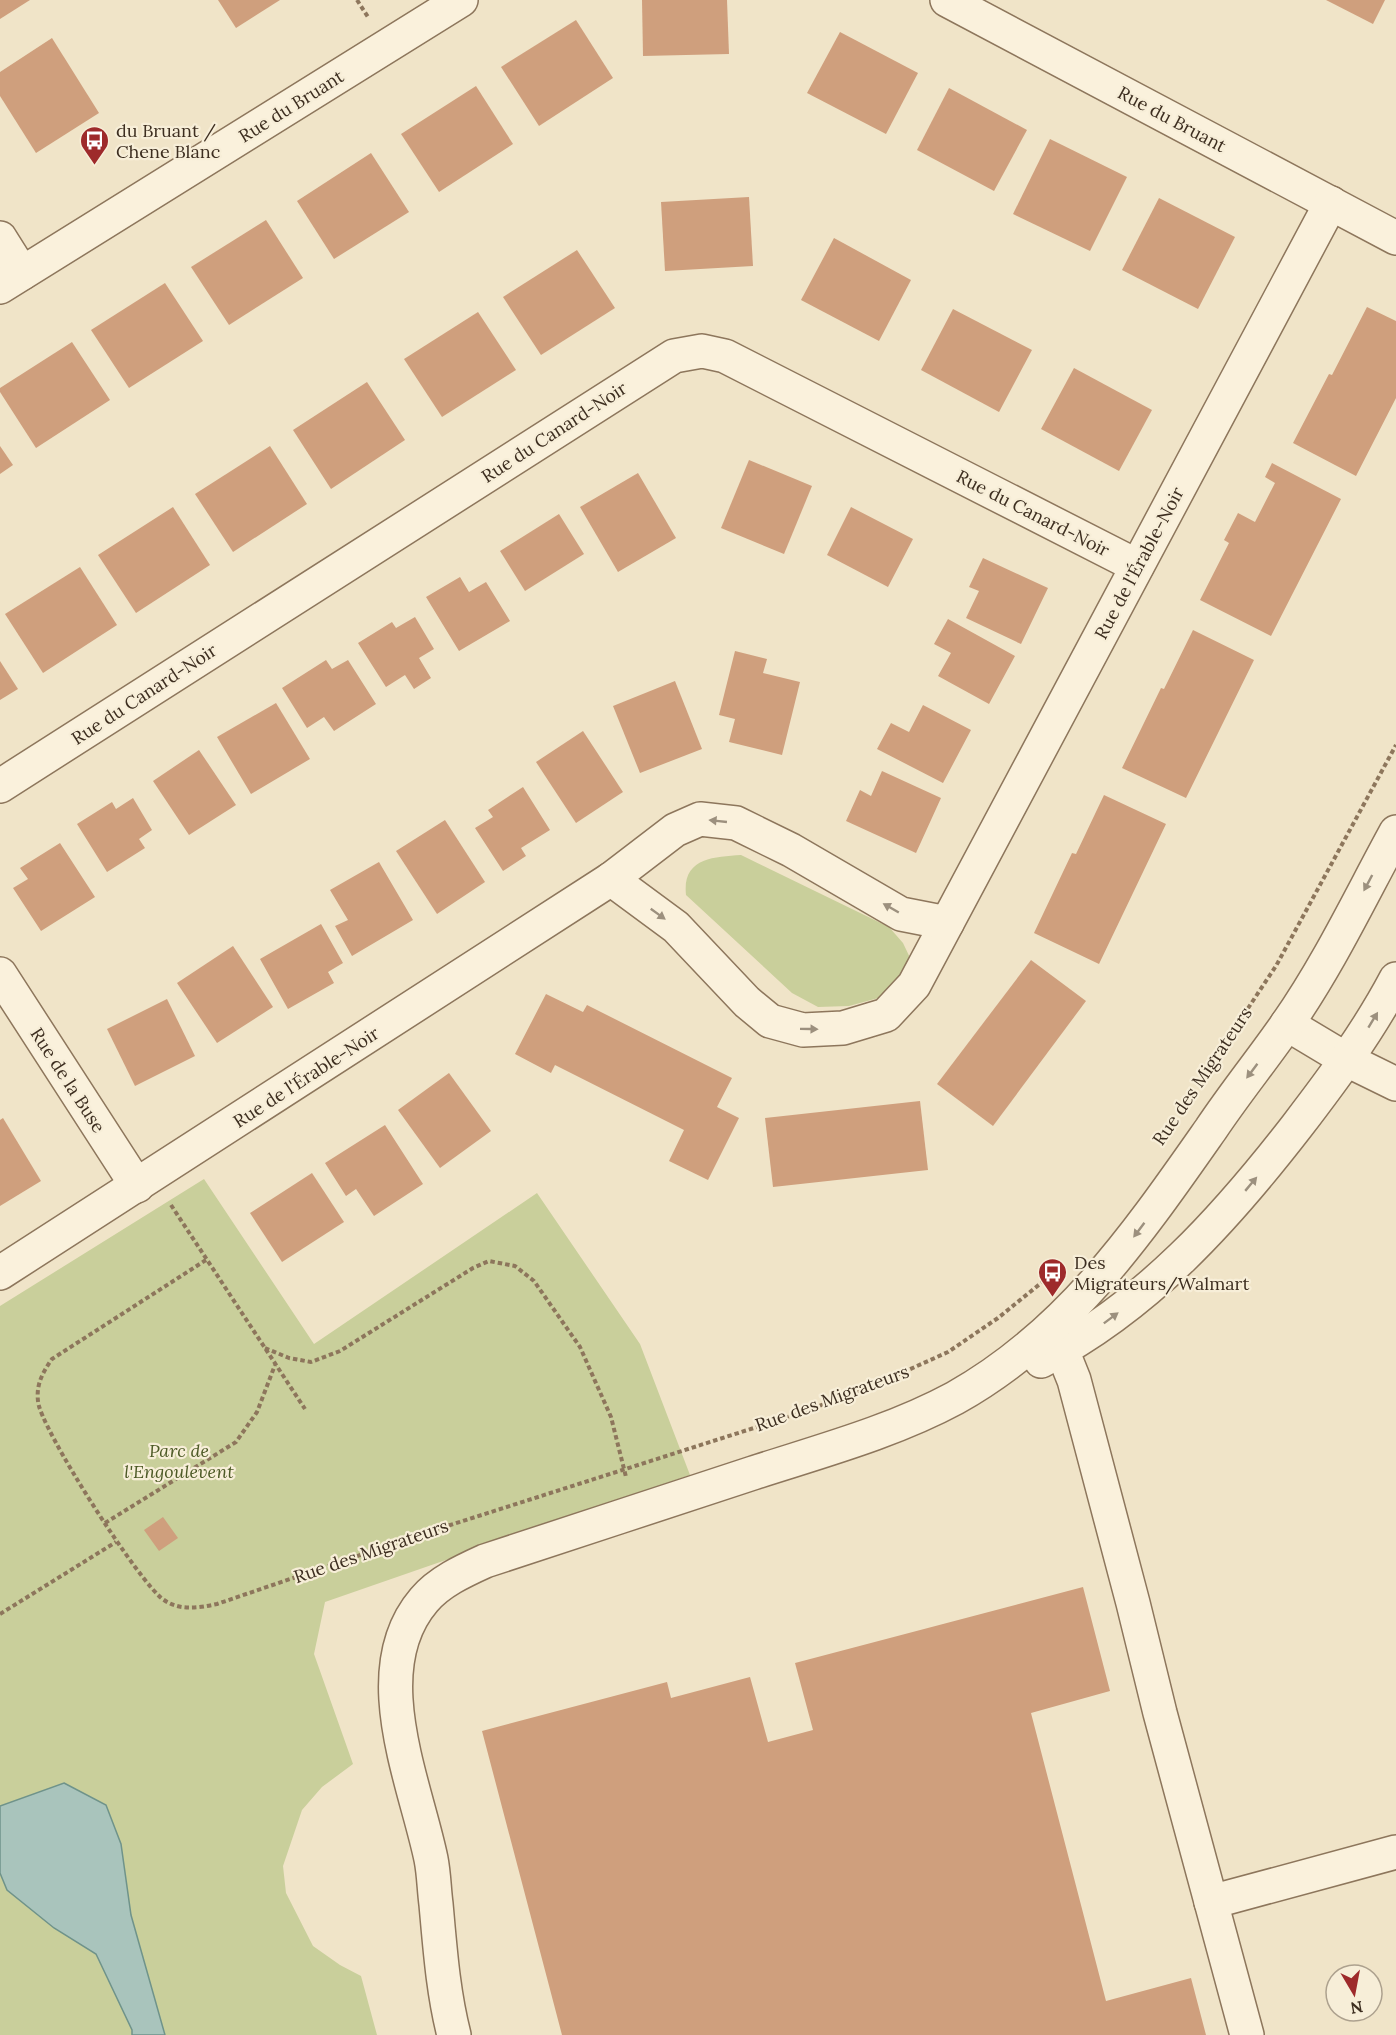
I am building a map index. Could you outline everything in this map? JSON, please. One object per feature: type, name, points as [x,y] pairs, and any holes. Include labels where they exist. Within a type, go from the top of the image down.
[{"type":"street","name":"Rue du Bruant","points":[[11,280],[460,0]]},
{"type":"street","name":"Rue du Bruant","points":[[947,0],[1396,238]]},
{"type":"street","name":"Rue de l'Érable-Noir","points":[[611,879],[676,927],[747,1002],[770,1021],[803,1030],[843,1028],[886,1015],[914,985],[1331,203]]},
{"type":"street","points":[[0,238],[11,280]]},
{"type":"street","name":"Rue du Canard-Noir","points":[[0,786],[674,356],[702,351],[725,356],[1137,566]]},
{"type":"street","name":"Rue de l'Érable-Noir","points":[[0,1273],[611,879],[675,830],[700,819],[736,823],[791,850],[901,914],[947,923]]},
{"type":"street","name":"Rue des Migrateurs","points":[[454,2035],[446,2006],[431,1861],[399,1728],[396,1702],[399,1649],[423,1601],[438,1587],[485,1562],[846,1443],[927,1412],[957,1396],[1031,1365],[1054,1341],[1073,1307],[1125,1249],[1248,1075],[1287,1024],[1322,968],[1396,832]]},
{"type":"street","name":"Rue de la Buse","points":[[0,974],[145,1181]]},
{"type":"street","name":"Rue des Migrateurs","points":[[1054,1341],[1092,1332],[1172,1268],[1204,1237],[1263,1170],[1347,1060],[1373,1021],[1396,979]]},
{"type":"street","points":[[1287,1024],[1347,1060],[1396,1084]]},
{"type":"street","points":[[1054,1341],[1074,1380],[1160,1713],[1247,2035]]},
{"type":"street","points":[[1211,1902],[1396,1852]]},
{"type":"path","name":"Rue des Migrateurs","points":[[1217,1054],[1276,966],[1396,746]]},
{"type":"path","points":[[145,1181],[206,1260],[305,1409]]},
{"type":"path","name":"Rue des Migrateurs","points":[[206,1260],[52,1359],[39,1378],[38,1402],[46,1424],[116,1542],[148,1585],[164,1600],[182,1607],[203,1607],[791,1415],[896,1377],[948,1352],[998,1318],[1051,1275]]},
{"type":"path","points":[[265,1348],[289,1358],[311,1362],[340,1351],[472,1268],[489,1261],[515,1266],[534,1281],[580,1347],[611,1417],[622,1469],[637,1511]]},
{"type":"path","points":[[105,1524],[236,1442],[257,1412],[276,1364]]},
{"type":"path","points":[[0,1614],[116,1542]]},
{"type":"green space","points":[[741,855],[889,927],[903,943],[912,962],[882,997],[849,1006],[818,1007],[792,993],[686,895],[686,883],[694,867],[710,859]]},
{"type":"green space","name":"Parc de l'Engoulevent","points":[[204,1179],[314,1344],[537,1193],[640,1344],[690,1475],[325,1602],[314,1654],[353,1764],[322,1787],[302,1810],[283,1866],[286,1893],[313,1946],[340,1965],[361,1976],[377,2035],[0,2035],[0,1306]]},
{"type":"water","points":[[64,1783],[106,1805],[121,1844],[131,1915],[165,2035],[132,2035],[132,2030],[96,1954],[54,1928],[7,1890],[0,1873],[0,1806]]},
{"type":"building","points":[[0,0],[30,0],[0,19]]},
{"type":"building","points":[[218,0],[280,0],[236,28]]},
{"type":"building","points":[[642,0],[727,0],[729,54],[643,56]]},
{"type":"building","points":[[1326,0],[1385,0],[1373,24]]},
{"type":"building","points":[[576,20],[613,78],[539,126],[501,67]]},
{"type":"building","points":[[840,32],[918,73],[886,134],[807,93]]},
{"type":"building","points":[[52,38],[99,113],[36,153],[0,96],[0,72]]},
{"type":"building","points":[[476,86],[513,144],[439,192],[401,134]]},
{"type":"building","points":[[949,88],[1027,130],[994,191],[917,150]]},
{"type":"building","points":[[1050,139],[1127,177],[1090,251],[1013,214]]},
{"type":"building","points":[[371,153],[409,212],[334,259],[297,201]]},
{"type":"building","points":[[749,197],[753,266],[665,271],[661,202]]},
{"type":"building","points":[[1159,198],[1235,237],[1198,309],[1122,270]]},
{"type":"building","points":[[266,220],[303,278],[229,325],[191,267]]},
{"type":"building","points":[[834,238],[911,280],[879,341],[801,300]]},
{"type":"building","points":[[577,250],[615,308],[541,355],[503,297]]},
{"type":"building","points":[[165,283],[203,341],[129,388],[91,330]]},
{"type":"building","points":[[1367,307],[1396,321],[1396,398],[1356,476],[1293,443]]},
{"type":"building","points":[[953,309],[1032,350],[999,412],[921,370]]},
{"type":"building","points":[[478,312],[516,370],[442,417],[404,359]]},
{"type":"building","points":[[72,342],[110,400],[36,448],[0,392],[0,388]]},
{"type":"building","points":[[1074,368],[1152,410],[1119,471],[1041,429]]},
{"type":"building","points":[[367,382],[405,440],[331,489],[293,430]]},
{"type":"building","points":[[0,446],[13,465],[0,474]]},
{"type":"building","points":[[270,446],[307,504],[233,552],[195,494]]},
{"type":"building","points":[[749,460],[812,486],[784,554],[721,528]]},
{"type":"building","points":[[1272,463],[1341,499],[1271,636],[1200,600],[1229,543],[1224,540],[1238,513],[1255,522],[1275,483],[1265,477]]},
{"type":"building","points":[[638,473],[676,538],[618,572],[580,507]]},
{"type":"building","points":[[173,507],[210,565],[136,613],[98,555]]},
{"type":"building","points":[[851,507],[913,539],[888,587],[827,555]]},
{"type":"building","points":[[559,514],[584,554],[525,591],[500,551]]},
{"type":"building","points":[[983,558],[1048,588],[1021,644],[966,618],[979,591],[969,587]]},
{"type":"building","points":[[80,567],[117,625],[43,673],[5,614]]},
{"type":"building","points":[[460,577],[469,592],[486,582],[510,621],[459,651],[426,597]]},
{"type":"building","points":[[415,617],[434,649],[419,658],[431,678],[414,689],[405,675],[386,687],[358,643],[392,622],[396,628]]},
{"type":"building","points":[[948,619],[1015,656],[989,704],[938,676],[951,653],[934,644]]},
{"type":"building","points":[[1193,630],[1254,660],[1186,798],[1122,768],[1161,688],[1164,689]]},
{"type":"building","points":[[735,651],[767,659],[763,673],[800,682],[782,755],[729,742],[735,719],[719,715]]},
{"type":"building","points":[[326,660],[332,669],[348,660],[376,704],[334,731],[324,717],[307,728],[282,688]]},
{"type":"building","points":[[0,661],[18,689],[0,700]]},
{"type":"building","points":[[675,681],[702,749],[640,773],[613,706]]},
{"type":"building","points":[[276,703],[310,759],[251,794],[217,737]]},
{"type":"building","points":[[923,705],[971,730],[943,783],[877,749],[891,723],[909,732]]},
{"type":"building","points":[[583,731],[623,792],[576,823],[536,762]]},
{"type":"building","points":[[199,750],[236,805],[189,835],[153,781]]},
{"type":"building","points":[[882,771],[941,798],[916,853],[846,821],[860,790],[871,796]]},
{"type":"building","points":[[523,787],[550,830],[521,848],[526,856],[503,871],[475,828],[493,817],[488,810]]},
{"type":"building","points":[[1104,795],[1166,824],[1099,964],[1034,933],[1072,853],[1076,854]]},
{"type":"building","points":[[133,798],[152,830],[139,839],[145,848],[107,872],[77,824],[112,802],[116,809]]},
{"type":"building","points":[[445,820],[485,882],[437,914],[396,851]]},
{"type":"building","points":[[60,843],[95,897],[41,931],[13,888],[28,879],[20,868]]},
{"type":"building","points":[[379,862],[413,920],[352,956],[335,926],[348,920],[330,890]]},
{"type":"building","points":[[321,924],[343,963],[328,972],[334,983],[288,1009],[260,959]]},
{"type":"building","points":[[233,946],[273,1007],[217,1043],[177,983]]},
{"type":"building","points":[[1031,960],[1086,1001],[993,1126],[937,1084]]},
{"type":"building","points":[[546,994],[583,1012],[587,1005],[732,1078],[717,1107],[739,1118],[708,1180],[669,1161],[684,1130],[555,1065],[551,1073],[515,1054]]},
{"type":"building","points":[[167,999],[195,1056],[135,1086],[107,1029]]},
{"type":"building","points":[[449,1073],[491,1131],[440,1168],[398,1110]]},
{"type":"building","points":[[920,1101],[928,1170],[773,1187],[765,1118]]},
{"type":"building","points":[[3,1118],[41,1181],[0,1206],[0,1120]]},
{"type":"building","points":[[385,1125],[423,1184],[374,1216],[356,1189],[346,1196],[325,1163]]},
{"type":"building","points":[[312,1173],[344,1222],[282,1262],[250,1213]]},
{"type":"building","points":[[163,1517],[178,1538],[159,1551],[144,1530]]},
{"type":"building","points":[[1083,1587],[1110,1691],[1031,1713],[1106,2001],[1191,1978],[1206,2035],[562,2035],[482,1731],[667,1682],[671,1698],[750,1677],[768,1742],[813,1730],[795,1663]]},
{"type":"place","name":"du Bruant / Chene Blanc","points":[[95,166]]},
{"type":"place","name":"Des Migrateurs/Walmart","points":[[1053,1298]]}]
